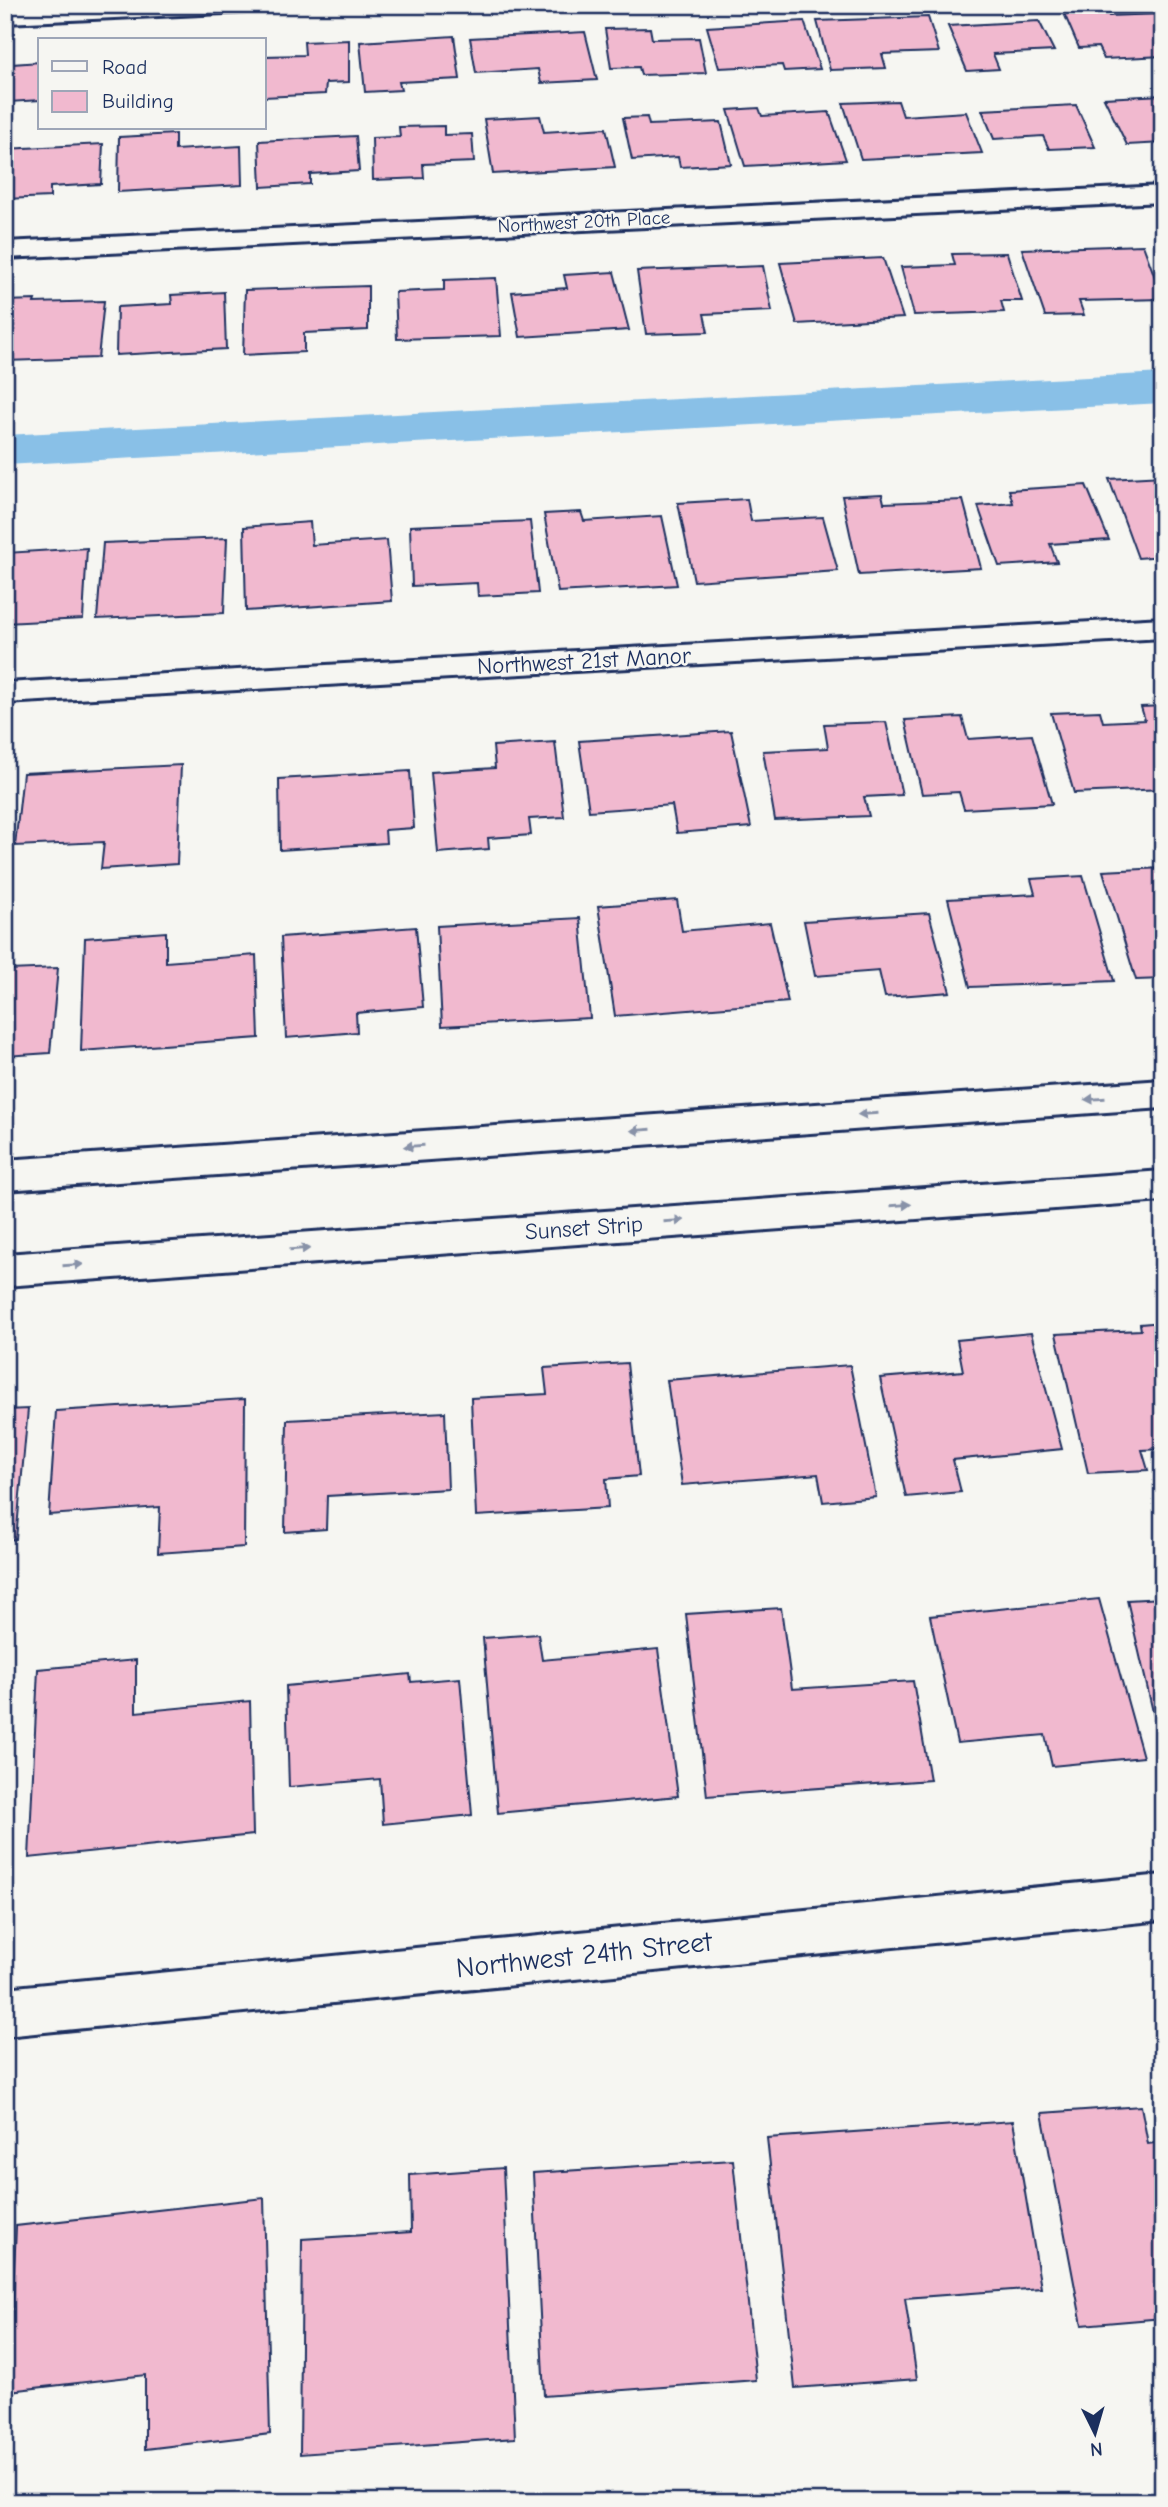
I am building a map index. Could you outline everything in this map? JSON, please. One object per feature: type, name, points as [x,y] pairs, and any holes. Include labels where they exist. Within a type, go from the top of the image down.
[{"type":"street","points":[[5,16],[246,5]]},
{"type":"street","name":"Northwest 20th Place","points":[[5,250],[1163,194]]},
{"type":"street","name":"Northwest 21st Manor","points":[[5,693],[1163,628]]},
{"type":"street","points":[[5,1175],[1163,1094]]},
{"type":"street","name":"Sunset Strip","points":[[5,1270],[1163,1186]]},
{"type":"street","name":"Northwest 24th Street","points":[[5,2012],[1163,1897]]},
{"type":"building","points":[[1106,10],[1109,16],[1157,14],[1163,26],[1163,56],[1104,59],[1098,47],[1079,48],[1063,11]]},
{"type":"building","points":[[928,17],[939,52],[882,54],[886,68],[830,70],[817,21]]},
{"type":"building","points":[[804,21],[820,69],[784,71],[782,65],[719,68],[707,27]]},
{"type":"building","points":[[1039,21],[1054,51],[993,54],[999,69],[967,71],[948,26]]},
{"type":"building","points":[[650,28],[652,39],[699,38],[706,73],[641,75],[639,67],[611,68],[605,29]]},
{"type":"building","points":[[585,32],[597,80],[541,83],[538,69],[476,73],[470,38]]},
{"type":"building","points":[[454,36],[460,79],[399,82],[401,90],[365,92],[360,42]]},
{"type":"building","points":[[349,40],[349,82],[326,83],[325,94],[266,97],[266,56],[305,55],[304,42]]},
{"type":"building","points":[[38,62],[38,100],[9,102],[12,64]]},
{"type":"building","points":[[1163,95],[1163,143],[1127,145],[1104,98]]},
{"type":"building","points":[[898,101],[903,116],[966,112],[982,153],[861,159],[843,103]]},
{"type":"building","points":[[1076,105],[1095,147],[1049,149],[1043,136],[994,139],[982,110]]},
{"type":"building","points":[[759,108],[762,116],[829,112],[846,160],[745,166],[728,110]]},
{"type":"building","points":[[540,116],[544,132],[606,128],[615,167],[493,174],[484,119]]},
{"type":"building","points":[[647,117],[649,125],[721,122],[731,164],[680,167],[678,157],[632,160],[623,118]]},
{"type":"building","points":[[444,126],[444,135],[472,134],[474,162],[423,164],[424,178],[373,180],[372,138],[400,137],[399,127]]},
{"type":"building","points":[[175,134],[175,150],[241,146],[242,185],[118,192],[119,137]]},
{"type":"building","points":[[356,136],[359,171],[310,174],[310,184],[261,187],[259,141]]},
{"type":"building","points":[[103,144],[101,184],[50,187],[50,197],[5,199],[5,149]]},
{"type":"building","points":[[1143,245],[1163,299],[1079,301],[1084,315],[1045,316],[1022,249]]},
{"type":"building","points":[[1007,253],[1022,301],[1001,301],[1004,312],[914,315],[901,267],[955,265],[952,254]]},
{"type":"building","points":[[883,258],[903,318],[797,324],[780,263]]},
{"type":"building","points":[[763,266],[772,311],[704,314],[708,332],[646,334],[637,271]]},
{"type":"building","points":[[614,272],[629,330],[520,337],[512,292],[567,288],[564,275]]},
{"type":"building","points":[[496,278],[501,336],[397,339],[395,292],[444,290],[444,280]]},
{"type":"building","points":[[368,286],[368,330],[304,333],[304,352],[243,355],[245,290]]},
{"type":"building","points":[[224,292],[226,349],[116,355],[117,307],[172,304],[171,295]]},
{"type":"building","points":[[35,300],[34,303],[104,301],[98,358],[5,361],[5,301]]},
{"type":"building","points":[[1163,476],[1163,556],[1138,558],[1109,479]]},
{"type":"building","points":[[1086,485],[1109,540],[1050,544],[1057,562],[999,566],[978,506],[1013,503],[1009,490]]},
{"type":"building","points":[[882,494],[884,503],[963,500],[981,568],[859,575],[842,496]]},
{"type":"building","points":[[747,499],[751,521],[823,517],[838,571],[694,581],[678,503]]},
{"type":"building","points":[[581,512],[584,521],[662,516],[677,585],[558,592],[544,514]]},
{"type":"building","points":[[530,521],[538,593],[478,596],[477,583],[412,586],[410,526]]},
{"type":"building","points":[[310,522],[312,545],[387,540],[392,601],[246,611],[244,527]]},
{"type":"building","points":[[227,538],[224,613],[97,619],[103,543]]},
{"type":"building","points":[[6,543],[6,553],[87,548],[83,619],[5,623]]},
{"type":"building","points":[[1163,706],[1163,789],[1074,793],[1051,713],[1100,711],[1103,722],[1145,720],[1141,707]]},
{"type":"building","points":[[962,717],[968,739],[1032,735],[1052,804],[964,809],[959,792],[922,794],[905,720]]},
{"type":"building","points":[[886,722],[902,795],[864,797],[869,816],[775,820],[763,751],[828,748],[824,724]]},
{"type":"building","points":[[731,731],[751,827],[677,833],[672,805],[589,811],[579,741]]},
{"type":"building","points":[[555,742],[564,817],[529,819],[531,835],[488,838],[489,849],[438,853],[431,772],[495,768],[493,746]]},
{"type":"building","points":[[181,765],[177,864],[101,869],[104,842],[15,846],[23,773]]},
{"type":"building","points":[[410,771],[414,828],[385,830],[386,843],[280,850],[279,779]]},
{"type":"building","points":[[1163,868],[1163,979],[1136,980],[1103,871]]},
{"type":"building","points":[[1083,876],[1114,981],[970,987],[948,899],[1035,894],[1031,879]]},
{"type":"building","points":[[677,900],[682,931],[770,923],[788,1002],[615,1016],[598,906]]},
{"type":"building","points":[[929,913],[950,992],[885,997],[879,971],[815,976],[804,921]]},
{"type":"building","points":[[580,918],[590,1018],[442,1026],[437,926]]},
{"type":"building","points":[[416,927],[423,1007],[356,1013],[357,1032],[286,1038],[281,937]]},
{"type":"building","points":[[166,932],[166,962],[256,955],[259,1038],[81,1051],[85,938]]},
{"type":"building","points":[[10,951],[9,970],[58,968],[50,1053],[5,1056],[5,952]]},
{"type":"building","points":[[1163,1322],[1163,1449],[1142,1450],[1148,1470],[1088,1473],[1056,1334],[1141,1330],[1140,1324]]},
{"type":"building","points":[[1031,1333],[1062,1449],[953,1460],[961,1492],[906,1497],[880,1378],[963,1371],[957,1340]]},
{"type":"building","points":[[627,1363],[639,1476],[606,1479],[608,1508],[476,1516],[471,1398],[547,1394],[544,1368]]},
{"type":"building","points":[[850,1365],[876,1497],[823,1502],[818,1474],[682,1485],[667,1380]]},
{"type":"building","points":[[245,1399],[244,1547],[158,1553],[160,1507],[49,1515],[56,1411]]},
{"type":"building","points":[[28,1409],[16,1539],[5,1540],[5,1410]]},
{"type":"building","points":[[445,1412],[448,1489],[327,1496],[326,1529],[285,1532],[287,1420]]},
{"type":"building","points":[[1163,1598],[1163,1755],[1127,1600]]},
{"type":"building","points":[[1099,1599],[1143,1757],[1052,1766],[1045,1735],[957,1743],[930,1616]]},
{"type":"building","points":[[781,1608],[792,1689],[913,1681],[930,1780],[707,1796],[686,1614]]},
{"type":"building","points":[[538,1634],[542,1660],[658,1649],[678,1796],[498,1813],[483,1638]]},
{"type":"building","points":[[136,1660],[136,1712],[250,1701],[253,1835],[29,1858],[38,1669]]},
{"type":"building","points":[[410,1674],[411,1682],[460,1678],[472,1815],[383,1824],[380,1779],[289,1787],[286,1686]]},
{"type":"building","points":[[1141,2106],[1148,2144],[1163,2142],[1163,2318],[1082,2325],[1042,2113]]},
{"type":"building","points":[[1013,2121],[1041,2288],[905,2298],[917,2379],[795,2388],[767,2138]]},
{"type":"building","points":[[733,2160],[756,2380],[544,2396],[533,2173]]},
{"type":"building","points":[[503,2168],[515,2438],[300,2454],[302,2239],[411,2232],[410,2175]]},
{"type":"building","points":[[264,2198],[270,2434],[145,2449],[145,2375],[9,2391],[16,2226]]},
{"type":"waterway","points":[[5,450],[1163,388]]}]
